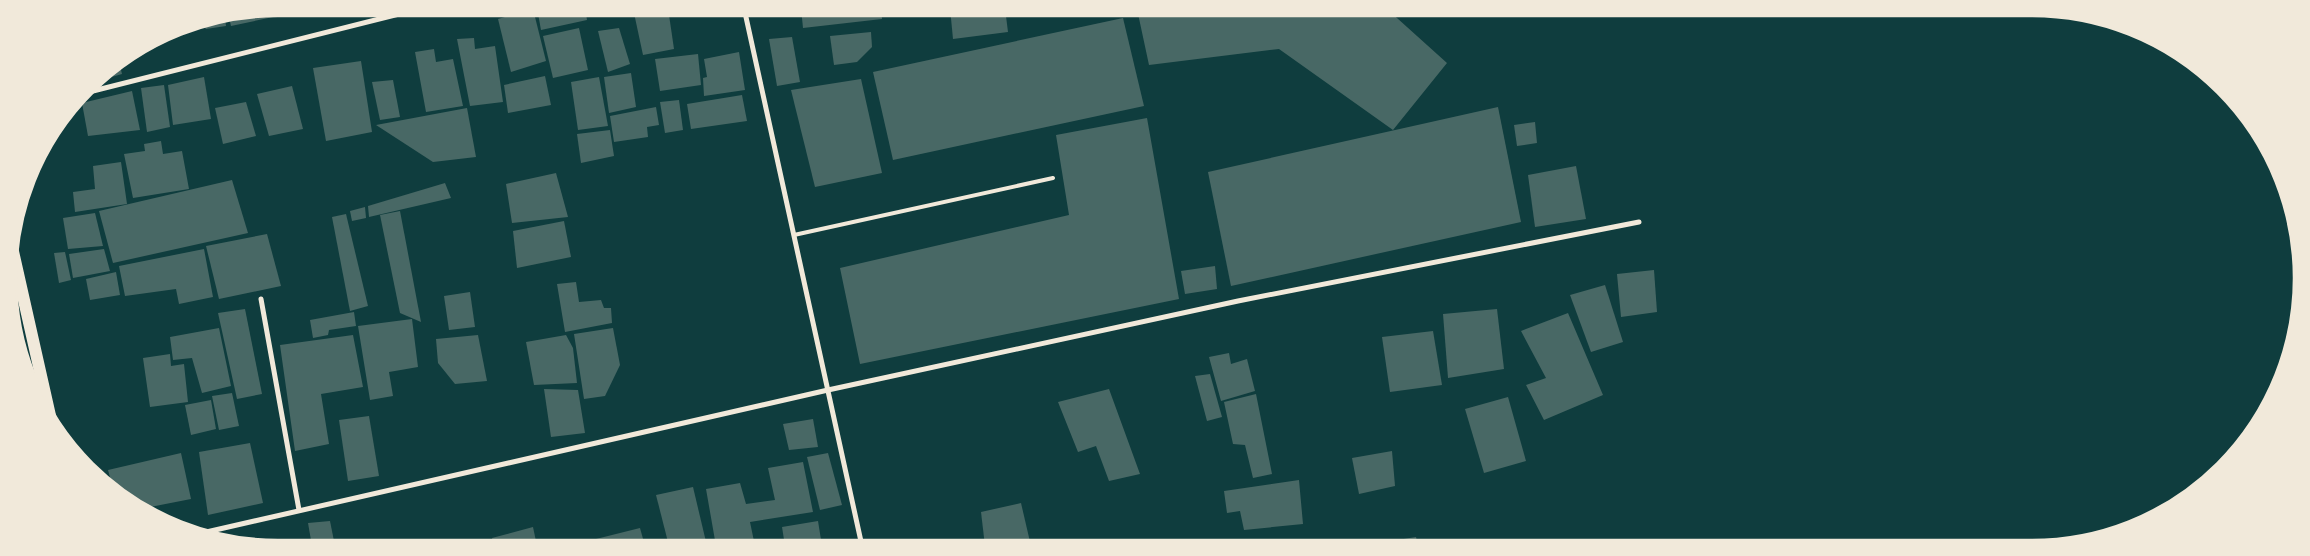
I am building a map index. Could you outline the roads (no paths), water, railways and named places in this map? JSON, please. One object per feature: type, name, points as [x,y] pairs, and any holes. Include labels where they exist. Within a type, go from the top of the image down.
[{"type":"main road","points":[[17,267],[47,401]]},
{"type":"street","points":[[94,92],[392,16]]},
{"type":"street","points":[[746,16],[861,540]]},
{"type":"street","points":[[208,531],[828,390],[1238,300],[1639,222]]},
{"type":"street","points":[[261,299],[299,510]]},
{"type":"lane","points":[[794,235],[1053,178]]}]
